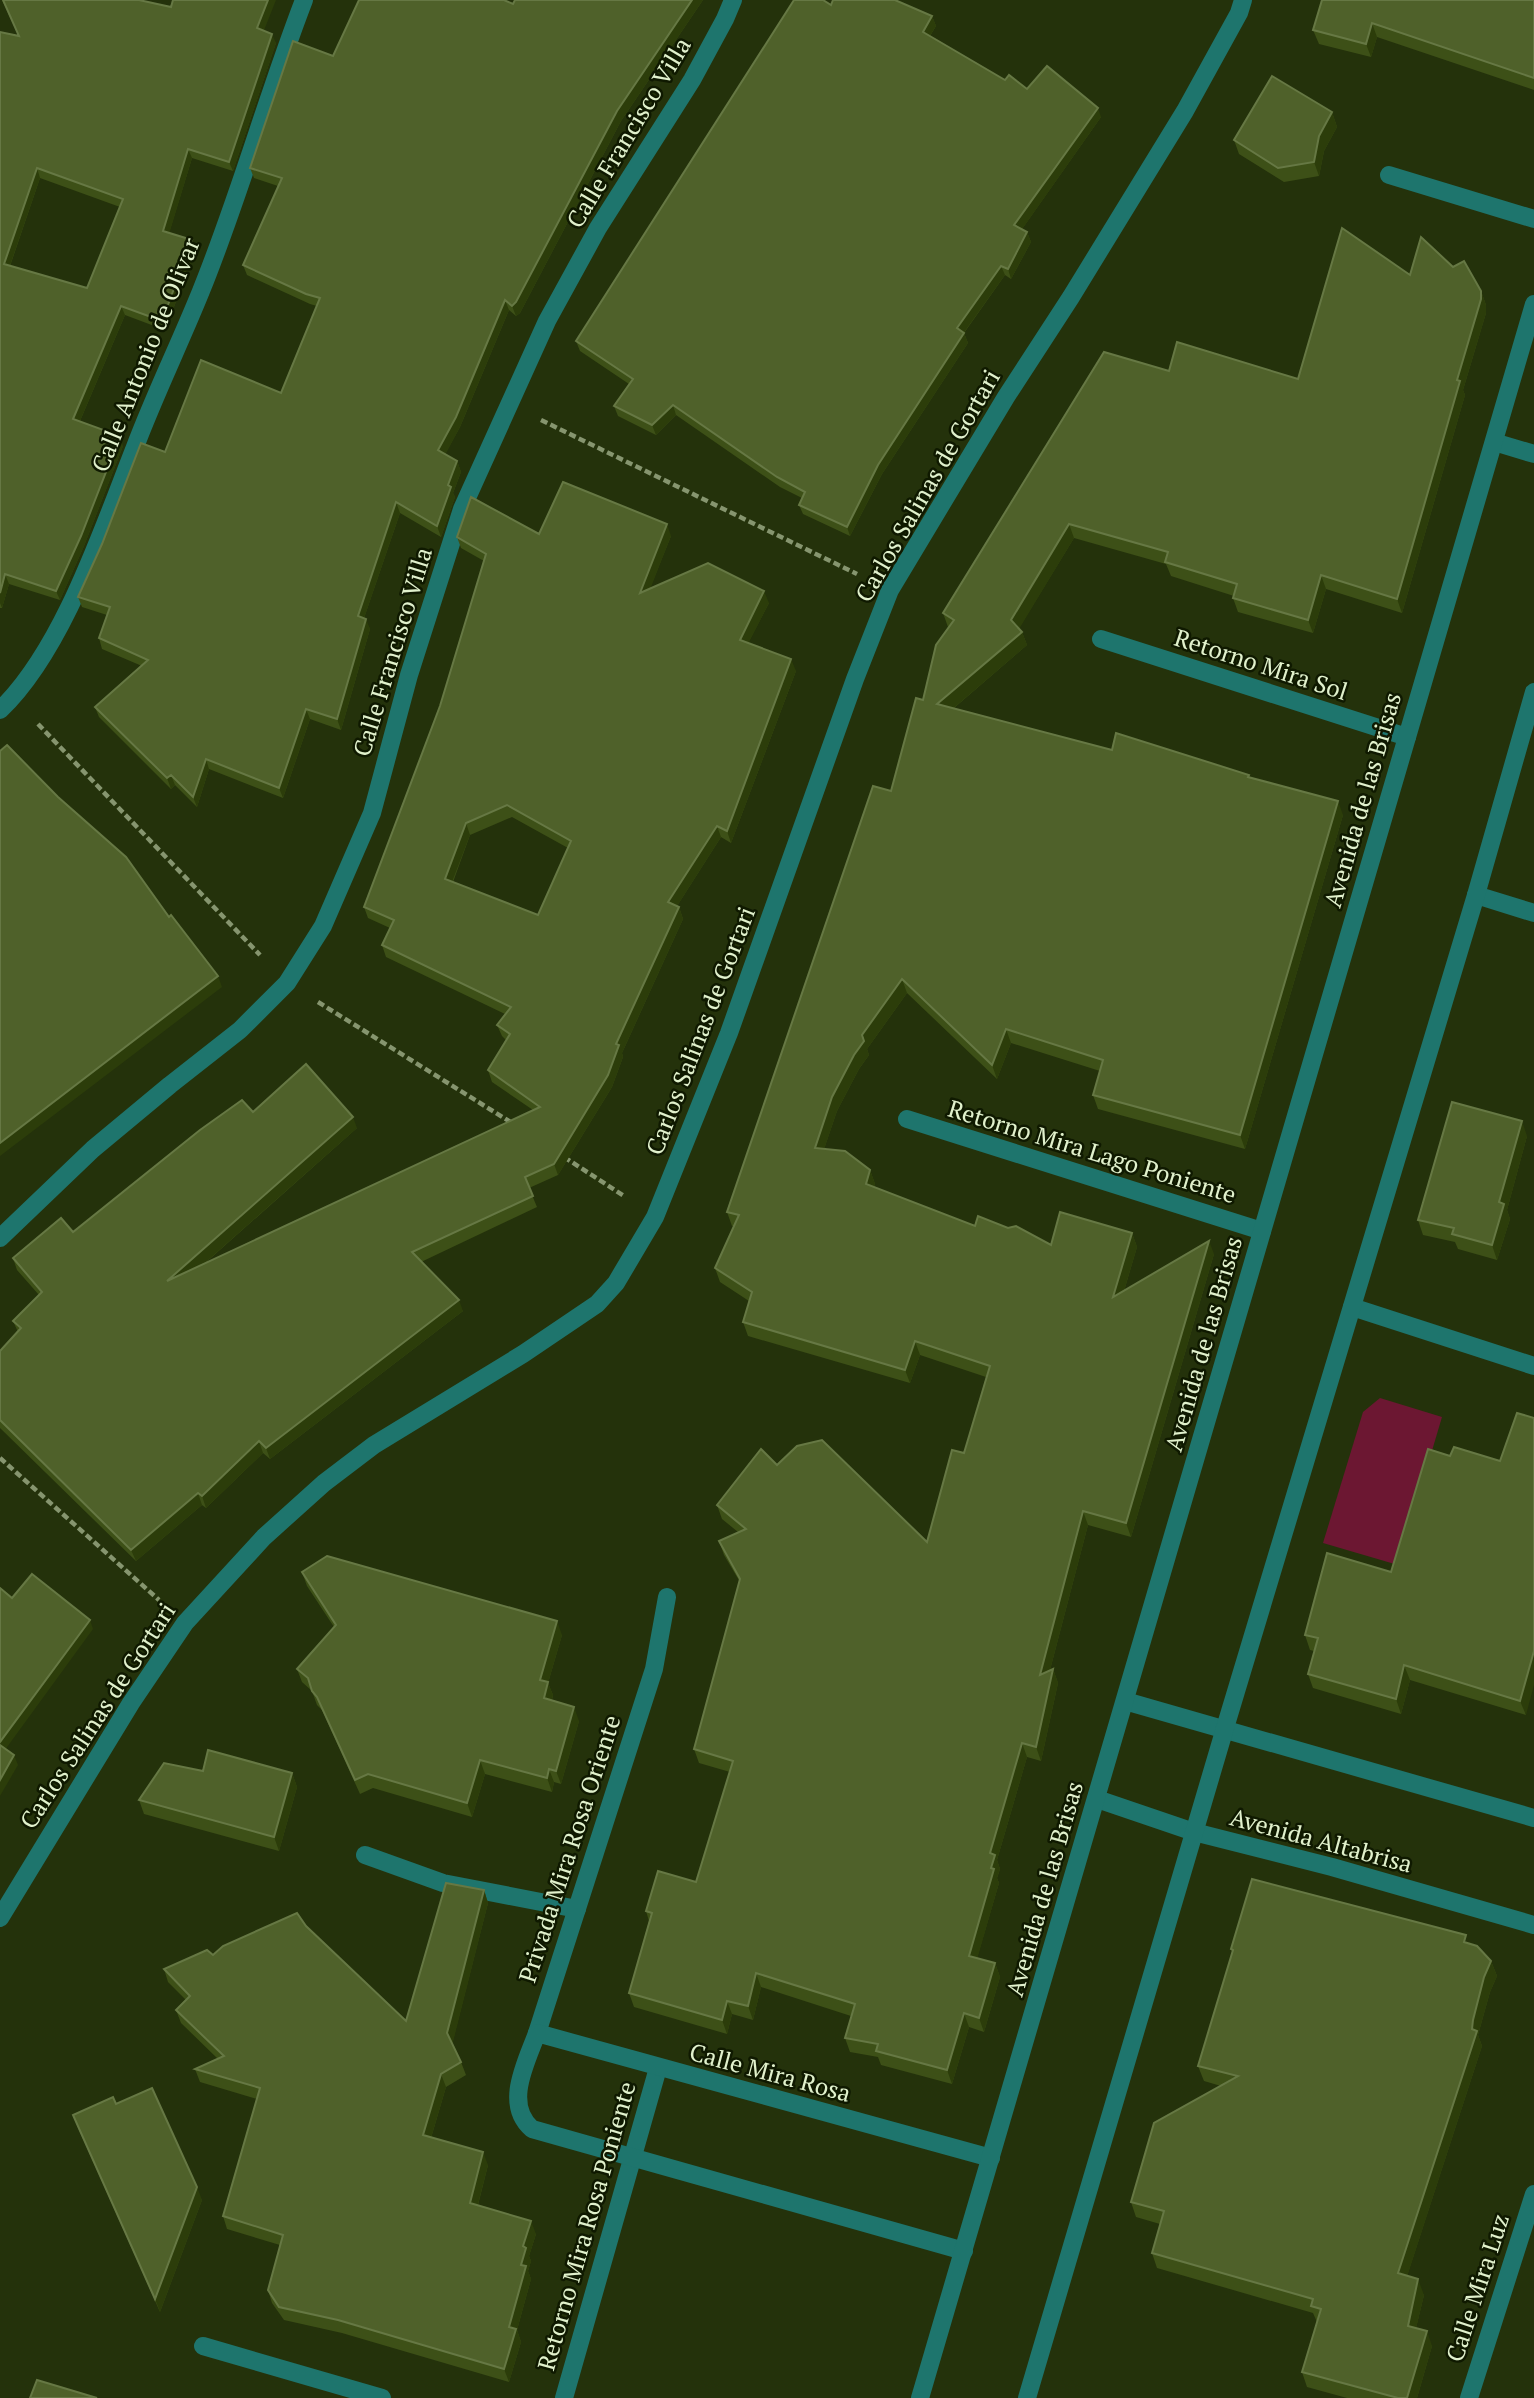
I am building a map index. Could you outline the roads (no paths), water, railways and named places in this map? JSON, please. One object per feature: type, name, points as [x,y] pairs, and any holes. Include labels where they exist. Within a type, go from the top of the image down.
[{"type":"street","name":"Calle Antonio de Olivar","points":[[0,710],[13,698],[48,647],[88,566],[147,415],[202,290],[304,0]]},
{"type":"street","name":"Calle Francisco Villa","points":[[0,1238],[93,1149],[240,1030],[287,983],[323,926],[372,813],[409,675],[462,509],[547,321],[598,228],[692,80],[733,0]]},
{"type":"street","name":"Carlos Salinas de Gortari","points":[[0,1918],[131,1703],[185,1623],[264,1537],[324,1483],[374,1445],[523,1354],[597,1304],[616,1283],[655,1217],[729,1032],[855,679],[890,590],[1006,397],[1185,111],[1239,13],[1243,0]]},
{"type":"street","points":[[1389,175],[1534,219]]},
{"type":"street","name":"Avenida de las Brisas","points":[[919,2398],[1097,1800],[1534,304]]},
{"type":"street","points":[[1494,442],[1534,454]]},
{"type":"street","name":"Retorno Mira Sol","points":[[1101,639],[1407,737]]},
{"type":"street","points":[[1027,2398],[1476,895],[1534,692]]},
{"type":"street","points":[[1476,895],[1534,913]]},
{"type":"street","name":"Retorno Mira Lago Poniente","points":[[907,1119],[1262,1231]]},
{"type":"street","points":[[1352,1307],[1534,1366]]},
{"type":"street","name":"Privada Mira Rosa Oriente","points":[[631,2158],[532,2129],[525,2123],[522,2115],[518,2090],[653,1669],[667,1597]]},
{"type":"street","points":[[1125,1701],[1534,1818]]},
{"type":"street","name":"Avenida Altabrisa","points":[[1097,1800],[1194,1832],[1332,1867],[1534,1925]]},
{"type":"street","points":[[365,1855],[443,1883],[577,1909]]},
{"type":"street","name":"Calle Mira Rosa","points":[[537,2033],[991,2158]]},
{"type":"street","name":"Retorno Mira Rosa Poniente","points":[[564,2398],[658,2068]]},
{"type":"street","points":[[631,2158],[964,2252]]},
{"type":"street","name":"Calle Mira Luz","points":[[1469,2398],[1534,2194]]},
{"type":"street","points":[[203,2346],[382,2398]]}]
